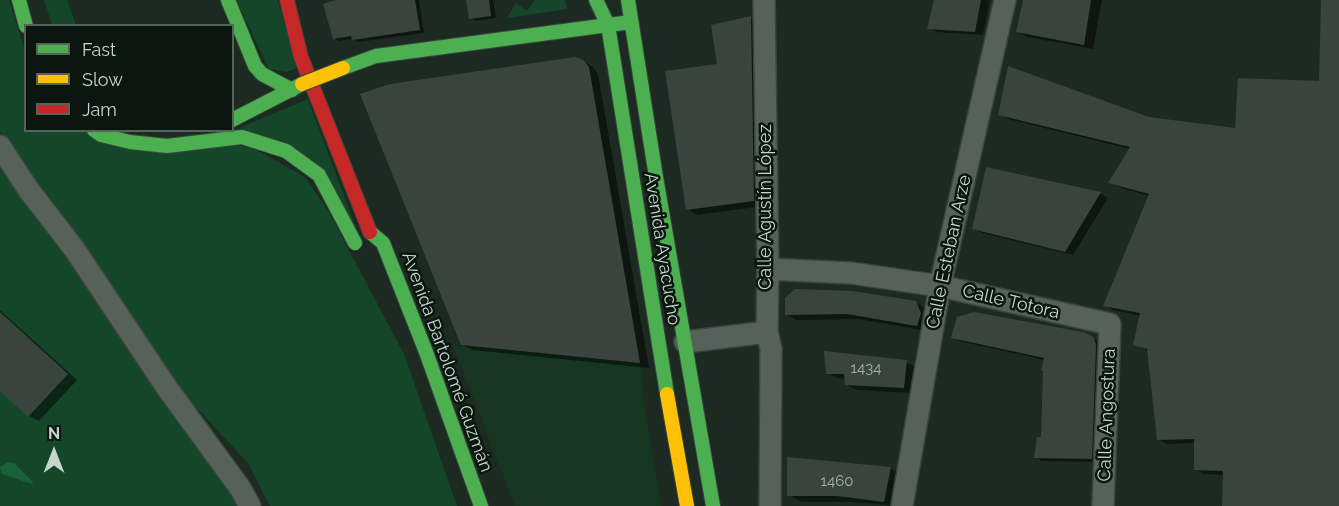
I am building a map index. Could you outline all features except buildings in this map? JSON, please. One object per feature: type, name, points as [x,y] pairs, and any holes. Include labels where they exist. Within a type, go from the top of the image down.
[{"type":"street","points":[[19,0],[25,24]]},
{"type":"street","points":[[228,0],[255,66],[262,74],[297,87]]},
{"type":"street","name":"Avenida Bartolomé Guzmán","points":[[286,0],[301,57],[368,230],[383,243],[426,352],[481,506]]},
{"type":"street","name":"Avenida Ayacucho","points":[[596,0],[608,25],[656,329],[687,506]]},
{"type":"street","name":"Avenida Ayacucho","points":[[628,0],[713,506]]},
{"type":"street","name":"Calle Agustín López","points":[[764,0],[768,269],[766,332],[771,349],[770,506]]},
{"type":"street","name":"Calle Esteban Arze","points":[[903,506],[940,286],[1005,0]]},
{"type":"street","points":[[234,119],[297,87],[376,56],[631,22]]},
{"type":"street","points":[[96,132],[100,135],[130,142],[167,146],[242,137],[286,151],[319,175],[356,245],[395,275]]},
{"type":"street","points":[[0,146],[28,189],[75,250],[157,372],[240,488],[250,506]]},
{"type":"street","name":"Calle Totora","points":[[768,269],[851,273],[940,286],[1110,324]]},
{"type":"street","name":"Calle Angostura","points":[[1103,506],[1110,324]]},
{"type":"street","points":[[685,342],[766,332]]},
{"type":"shaded area","points":[[0,0],[9,0],[24,48],[24,132],[92,132],[251,147],[305,177],[328,211],[404,354],[457,506],[270,506],[248,463],[181,391],[19,163],[0,131]]},
{"type":"shaded area","points":[[44,0],[67,0],[76,24],[52,24]]},
{"type":"shaded area","points":[[236,0],[278,0],[296,68],[287,72],[269,69]]},
{"type":"shaded area","points":[[535,0],[565,0],[567,9],[507,18],[516,3],[527,11]]},
{"type":"shaded area","points":[[308,99],[357,231],[325,169],[239,128]]},
{"type":"shaded area","points":[[0,162],[26,206],[66,251],[241,506],[0,506]]},
{"type":"shaded area","points":[[453,345],[640,363],[646,418],[661,506],[515,506]]},
{"type":"shaded area","points":[[8,462],[14,463],[33,482],[32,484],[2,474],[0,467]]},
{"type":"traffic: fast","points":[[19,0],[25,24]]},
{"type":"traffic: fast","points":[[228,0],[255,66],[262,74],[292,90]]},
{"type":"traffic: fast","points":[[596,0],[608,25],[667,394]]},
{"type":"traffic: fast","points":[[628,0],[713,506]]},
{"type":"traffic: fast","points":[[343,68],[376,56],[631,22]]},
{"type":"traffic: fast","points":[[234,119],[302,84]]},
{"type":"traffic: fast","points":[[97,132],[130,142],[167,146],[242,137],[286,151],[319,175],[355,243]]},
{"type":"traffic: fast","points":[[370,232],[383,243],[426,352],[481,506]]},
{"type":"traffic: slow","points":[[302,84],[343,68]]},
{"type":"traffic: slow","points":[[667,394],[687,506]]},
{"type":"traffic: jam","points":[[287,0],[301,57],[370,232]]}]
